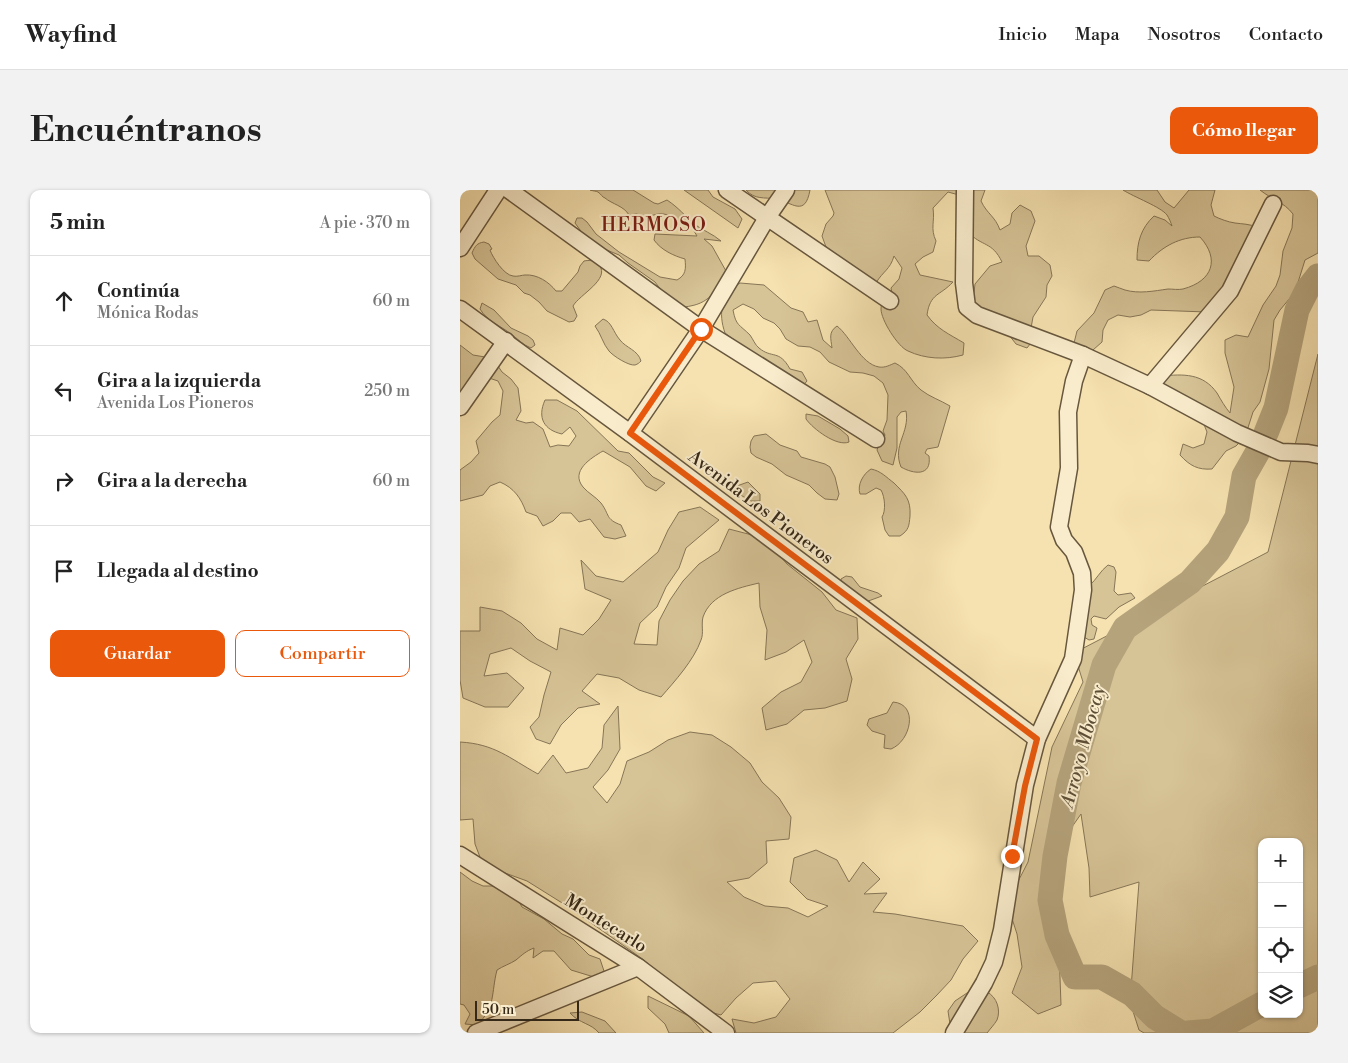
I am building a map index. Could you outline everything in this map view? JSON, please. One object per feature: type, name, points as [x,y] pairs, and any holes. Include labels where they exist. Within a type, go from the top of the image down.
[{"type":"street","points":[[460,248],[498,190]]},
{"type":"street","points":[[509,190],[701,329],[876,439]]},
{"type":"street","points":[[727,190],[890,300]]},
{"type":"street","points":[[630,433],[701,329],[768,216],[786,190]]},
{"type":"street","points":[[965,190],[964,283],[967,307],[977,315],[1083,355],[1150,386],[1237,434],[1281,452],[1318,455]]},
{"type":"street","points":[[1150,386],[1230,291],[1273,204]]},
{"type":"street","name":"Avenida Los Pioneros","points":[[460,309],[630,433],[1037,739]]},
{"type":"street","points":[[460,407],[506,341]]},
{"type":"street","points":[[954,1033],[984,984],[994,962],[1002,930],[1025,786],[1037,739],[1073,660],[1083,590],[1082,572],[1074,552],[1064,540],[1060,527],[1069,468],[1068,412],[1074,381],[1083,355]]},
{"type":"street","name":"Montecarlo","points":[[460,855],[638,966],[726,1033]]},
{"type":"street","points":[[476,1033],[638,966]]},
{"type":"shaded area","points":[[590,190],[633,190],[654,203],[658,204],[667,200],[694,224],[721,241],[704,239],[712,246],[726,271],[711,296],[700,303],[684,307],[667,298],[655,282],[619,255],[597,246],[583,234],[575,223],[577,218],[582,218],[596,234],[619,252],[660,277],[677,280],[685,271],[685,259],[660,247],[654,240],[655,234],[697,236],[691,226],[687,226],[664,214],[642,217],[637,214],[629,215],[624,209],[604,198],[598,192]]},
{"type":"shaded area","points":[[684,190],[708,190],[713,197],[735,209],[742,219],[738,228],[724,218]]},
{"type":"shaded area","points":[[746,190],[810,190],[805,204],[797,206],[776,199],[756,197]]},
{"type":"shaded area","points":[[825,190],[959,190],[959,195],[948,192],[933,208],[933,232],[936,241],[933,252],[915,264],[920,275],[953,282],[933,299],[928,308],[927,315],[939,328],[964,343],[963,355],[942,358],[915,354],[904,348],[895,339],[887,326],[881,309],[883,298],[890,298],[895,308],[891,288],[899,279],[902,268],[894,256],[876,283],[841,267],[826,247],[822,236],[826,224],[834,213]]},
{"type":"shaded area","points":[[968,190],[985,190],[981,201],[996,221],[1000,230],[1010,224],[1012,213],[1020,205],[1031,211],[1035,221],[1026,246],[1028,256],[1039,256],[1050,265],[1052,276],[1047,285],[1046,297],[1033,317],[1031,328],[1034,339],[1027,348],[1016,344],[1009,335],[972,309],[975,284],[990,266],[1002,262],[991,247],[968,232]]},
{"type":"shaded area","points":[[1123,190],[1157,190],[1165,202],[1174,208],[1189,190],[1215,190],[1211,205],[1214,216],[1230,222],[1257,227],[1242,258],[1207,312],[1151,310],[1141,315],[1130,317],[1118,315],[1108,320],[1103,330],[1102,342],[1093,350],[1082,352],[1074,343],[1077,331],[1094,313],[1105,290],[1114,286],[1136,292],[1183,289],[1201,281],[1207,275],[1210,268],[1210,253],[1200,237],[1172,243],[1149,261],[1137,260],[1141,236],[1146,225],[1154,216],[1165,220],[1172,226],[1164,212]]},
{"type":"shaded area","points":[[1260,190],[1318,190],[1318,253],[1305,260],[1295,292],[1274,320],[1269,369],[1260,402],[1253,412],[1245,437],[1236,446],[1226,451],[1212,469],[1202,469],[1191,465],[1180,455],[1183,444],[1193,448],[1204,444],[1207,432],[1203,422],[1155,389],[1162,376],[1185,375],[1199,378],[1211,386],[1230,413],[1234,387],[1225,353],[1225,340],[1236,335],[1248,337],[1263,305],[1276,286],[1280,275],[1283,251],[1292,228],[1293,214],[1286,206]]},
{"type":"shaded area","points":[[484,242],[489,244],[492,249],[490,250],[499,266],[506,273],[515,276],[529,275],[538,277],[556,291],[562,291],[578,272],[584,261],[588,260],[597,263],[602,270],[601,276],[593,287],[573,306],[577,316],[574,321],[569,322],[547,311],[539,302],[524,293],[516,285],[498,279],[475,259],[472,253],[474,248]]},
{"type":"shaded area","points":[[740,283],[764,285],[791,308],[803,312],[808,322],[817,320],[823,340],[832,348],[831,333],[837,326],[867,361],[879,367],[895,363],[903,368],[921,390],[950,406],[938,447],[927,449],[925,453],[929,456],[929,463],[925,471],[916,472],[901,467],[899,452],[906,426],[906,411],[901,412],[897,417],[897,448],[893,465],[882,461],[877,450],[885,435],[883,431],[887,420],[888,395],[883,383],[874,376],[850,372],[829,362],[820,352],[810,347],[798,346],[786,339],[774,323],[763,318],[754,309],[743,304],[733,310],[737,322],[750,335],[758,347],[768,353],[779,356],[790,369],[802,372],[807,381],[800,389],[725,333],[722,311],[725,298]]},
{"type":"shaded area","points":[[482,303],[494,310],[511,328],[528,336],[535,345],[531,348],[528,347],[490,320],[480,309]]},
{"type":"shaded area","points":[[603,319],[606,320],[623,343],[637,354],[641,361],[639,363],[635,365],[629,364],[617,358],[609,351],[595,326]]},
{"type":"shaded area","points":[[460,345],[473,355],[485,357],[496,363],[502,372],[511,379],[518,388],[521,411],[516,420],[526,423],[533,422],[543,429],[550,447],[558,445],[569,446],[576,436],[570,427],[562,434],[551,430],[544,422],[542,412],[545,400],[557,400],[577,411],[618,451],[629,453],[653,477],[665,483],[656,491],[646,486],[630,467],[603,451],[588,461],[580,470],[579,476],[583,487],[601,503],[610,519],[621,525],[626,536],[615,539],[604,537],[590,519],[579,522],[571,513],[561,513],[553,521],[543,526],[537,516],[526,512],[522,502],[513,490],[500,482],[490,486],[483,495],[460,501],[460,470],[479,453],[476,441],[500,415],[503,391],[498,381],[486,377],[460,395]]},
{"type":"shaded area","points":[[1318,354],[1318,1033],[1144,1033],[1139,1030],[1130,1002],[1139,882],[1090,897],[1089,868],[1081,814],[1060,844],[1055,890],[1054,918],[1059,950],[1061,1005],[1038,1014],[1012,993],[1022,967],[1017,934],[1007,903],[1028,862],[1052,747],[1083,682],[1074,653],[1268,552]]},
{"type":"shaded area","points":[[806,414],[818,416],[840,429],[848,436],[849,442],[844,443],[832,440],[809,423],[806,419]]},
{"type":"shaded area","points":[[766,434],[780,445],[797,451],[801,457],[830,467],[835,477],[839,494],[837,500],[825,499],[809,485],[786,475],[772,464],[751,453],[751,441],[754,436]]},
{"type":"shaded area","points":[[871,469],[881,473],[894,483],[908,501],[910,510],[909,525],[907,530],[900,536],[889,536],[885,530],[882,517],[884,500],[881,490],[876,488],[866,494],[860,494],[861,480]]},
{"type":"shaded area","points":[[748,482],[760,494],[760,501],[751,501],[737,493],[734,487]]},
{"type":"shaded area","points":[[700,507],[719,520],[686,548],[679,568],[666,587],[657,607],[640,623],[634,644],[657,645],[659,621],[670,600],[683,581],[699,564],[719,551],[729,529],[752,535],[772,547],[787,564],[822,592],[836,610],[857,618],[858,639],[846,659],[852,679],[847,701],[825,708],[804,710],[787,724],[766,730],[762,708],[781,692],[801,682],[812,662],[804,640],[786,652],[765,660],[767,630],[760,607],[759,583],[726,593],[712,603],[703,617],[702,637],[698,648],[684,670],[661,697],[639,690],[619,678],[597,674],[582,691],[600,704],[578,708],[561,725],[550,744],[536,739],[530,727],[539,717],[551,672],[511,648],[490,654],[484,676],[507,673],[524,688],[508,707],[485,707],[463,698],[460,680],[460,631],[480,631],[480,607],[502,611],[521,623],[537,639],[557,650],[560,628],[583,635],[599,619],[611,600],[585,589],[581,560],[596,576],[623,582],[658,552],[679,512]]},
{"type":"shaded area","points":[[1108,565],[1114,567],[1116,572],[1114,591],[1118,595],[1131,593],[1135,598],[1119,607],[1106,619],[1094,616],[1091,619],[1092,625],[1097,628],[1094,639],[1089,640],[1084,637],[1089,586]]},
{"type":"shaded area","points":[[846,576],[852,577],[860,587],[882,596],[860,604],[842,587],[841,579]]},
{"type":"shaded area","points":[[893,702],[901,704],[906,709],[909,723],[903,739],[891,749],[884,748],[885,735],[872,731],[867,725],[869,719],[887,713]]},
{"type":"shaded area","points":[[618,706],[620,749],[608,770],[593,787],[607,803],[620,784],[627,761],[649,752],[668,740],[690,732],[712,735],[731,747],[750,763],[762,782],[779,798],[791,817],[789,839],[766,841],[767,863],[749,878],[727,882],[744,897],[765,906],[788,908],[808,917],[828,906],[807,899],[790,882],[794,858],[816,850],[837,860],[849,882],[863,862],[880,879],[864,894],[887,893],[873,912],[963,926],[978,941],[963,959],[951,980],[920,1012],[893,1033],[736,1033],[732,1019],[754,1023],[776,1017],[790,999],[776,981],[753,983],[721,1015],[699,1009],[644,960],[567,906],[527,881],[483,865],[475,844],[473,819],[460,820],[460,742],[472,743],[492,749],[510,757],[538,774],[553,755],[566,773],[588,768],[602,748],[604,725]]},
{"type":"shaded area","points":[[460,872],[483,886],[495,886],[516,896],[522,907],[544,919],[562,934],[573,939],[589,955],[600,959],[604,971],[594,977],[571,970],[554,951],[543,951],[533,958],[534,948],[497,970],[492,999],[487,1012],[477,1025],[465,1024],[470,1014],[464,1005],[460,1004]]},
{"type":"shaded area","points":[[970,991],[987,992],[997,1004],[999,1012],[997,1020],[987,1033],[962,1033],[950,1024],[948,1011],[955,1001]]},
{"type":"shaded area","points":[[648,996],[689,1016],[704,1033],[669,1033],[665,1024],[648,1008]]},
{"type":"shaded area","points":[[582,1012],[605,1021],[616,1033],[599,1033],[570,1013]]},
{"type":"waterway","name":"Arroyo Mbocay","points":[[1266,433],[1276,408],[1297,310],[1307,290],[1318,276]]},
{"type":"waterway","name":"Arroyo Mbocay","points":[[1181,1033],[1155,1017],[1132,994],[1102,977],[1075,977],[1057,935],[1050,900],[1055,856],[1069,783],[1104,665],[1125,628],[1190,582],[1218,551],[1237,517],[1244,476],[1261,446]]},
{"type":"waterway","name":"Arroyo Mbocay","points":[[1303,984],[1318,977]]},
{"type":"waterway","name":"Arroyo Mbocay","points":[[1188,1033],[1213,1031],[1258,1006]]},
{"type":"district","name":"HERMOSO","points":[[654,224]]},
{"type":"route","points":[[701,329],[630,433],[1037,739],[1025,786],[1012,856]]}]
